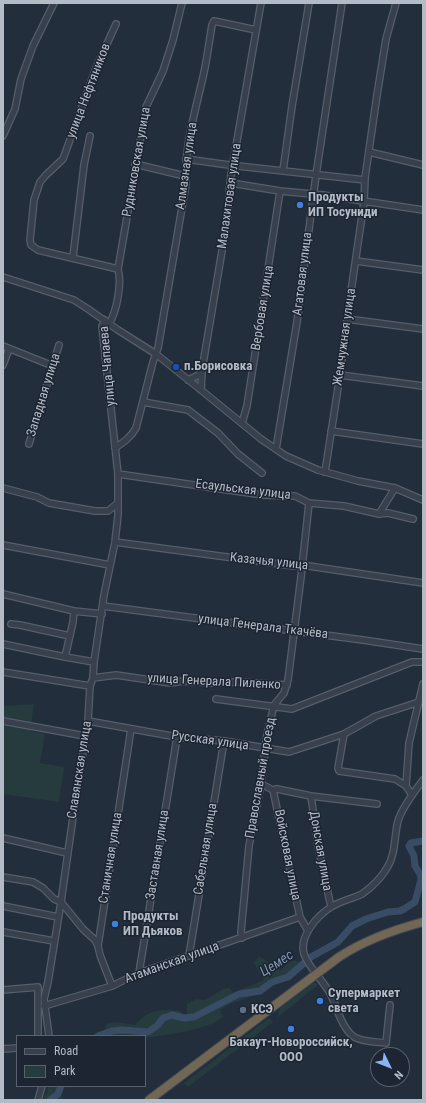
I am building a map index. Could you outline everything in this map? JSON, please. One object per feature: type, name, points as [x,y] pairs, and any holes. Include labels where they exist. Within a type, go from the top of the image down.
[{"type":"highway","points":[[149,1100],[339,957],[359,945],[397,929],[423,922]]},
{"type":"street","points":[[3,135],[15,109],[21,80],[31,53],[54,3]]},
{"type":"street","name":"Рудниковская улица","points":[[107,322],[114,316],[120,277],[118,269],[146,107],[163,71],[174,40],[182,3]]},
{"type":"street","name":"Малахитовая улица","points":[[201,390],[202,370],[228,215],[228,194],[261,3]]},
{"type":"street","points":[[283,171],[309,3]]},
{"type":"street","name":"Агатовая улица","points":[[276,449],[297,322],[313,195],[342,3]]},
{"type":"street","name":"Жемчужная улица","points":[[325,472],[364,202],[365,180],[376,95],[386,39],[396,3]]},
{"type":"street","name":"Алмазная улица","points":[[115,448],[127,440],[136,428],[158,348],[186,184],[186,159],[212,25],[214,21],[256,30]]},
{"type":"street","name":"улица Нефтяников","points":[[90,136],[84,166],[72,257],[38,250],[31,245],[31,224],[34,200],[40,182],[63,159],[96,68],[116,24]]},
{"type":"street","points":[[369,152],[423,165]]},
{"type":"street","points":[[186,159],[233,166],[365,180]]},
{"type":"street","points":[[135,164],[185,176]]},
{"type":"street","points":[[231,183],[423,210]]},
{"type":"street","name":"Вербовая улица","points":[[242,423],[248,406],[280,191]]},
{"type":"street","points":[[72,257],[118,269]]},
{"type":"street","points":[[356,261],[423,270]]},
{"type":"street","name":"улица Чапаева","points":[[3,277],[74,300],[107,322],[102,326],[118,474],[118,503]]},
{"type":"street","points":[[347,319],[423,329]]},
{"type":"street","points":[[107,322],[156,354],[261,439],[295,461],[325,472],[358,481],[395,488],[423,500]]},
{"type":"street","name":"Западная улица","points":[[29,444],[59,345]]},
{"type":"street","points":[[3,365],[6,348],[53,366]]},
{"type":"street","points":[[188,380],[199,375],[202,370]]},
{"type":"street","points":[[340,375],[423,386]]},
{"type":"street","points":[[143,402],[188,410],[218,433],[238,454],[262,473]]},
{"type":"street","points":[[332,431],[423,444]]},
{"type":"street","name":"Есаульская улица","points":[[118,474],[263,495],[295,496],[309,503],[344,506],[379,514],[388,513],[413,519]]},
{"type":"street","points":[[3,488],[37,497],[49,503],[95,511],[108,511],[118,503]]},
{"type":"street","points":[[379,514],[395,488]]},
{"type":"street","name":"Славянская улица","points":[[49,1035],[44,999],[61,902],[67,853],[88,721],[90,686],[93,678],[94,662],[103,606],[115,542],[118,503]]},
{"type":"street","name":"Православный проезд","points":[[242,938],[241,932],[250,846],[261,784],[267,735],[274,705],[284,693],[287,685],[309,503]]},
{"type":"street","name":"Казачья улица","points":[[115,542],[294,566],[302,565],[423,583]]},
{"type":"street","points":[[3,545],[110,565]]},
{"type":"street","points":[[3,594],[74,611],[102,614]]},
{"type":"street","name":"улица Генерала Ткачёва","points":[[103,606],[293,630],[423,649]]},
{"type":"street","points":[[65,657],[74,611]]},
{"type":"street","points":[[11,624],[20,624],[70,636]]},
{"type":"street","points":[[3,644],[94,662]]},
{"type":"street","name":"улица Генерала Пиленко","points":[[216,699],[274,705],[292,709],[412,662],[423,662]]},
{"type":"street","points":[[3,672],[90,686]]},
{"type":"street","name":"улица Генерала Пиленко","points":[[93,678],[116,675],[170,683],[183,681],[287,685]]},
{"type":"street","points":[[406,786],[409,743],[423,684]]},
{"type":"street","name":"Русская улица","points":[[88,721],[178,737],[224,741],[289,752],[344,734],[376,716],[419,702]]},
{"type":"street","points":[[3,721],[85,736]]},
{"type":"street","name":"Станичная улица","points":[[112,986],[98,946],[131,729]]},
{"type":"street","points":[[344,734],[338,768],[339,771],[395,779],[406,786],[412,795]]},
{"type":"street","name":"Заставная улица","points":[[139,973],[178,737]]},
{"type":"street","name":"Сабельная улица","points":[[189,956],[224,741]]},
{"type":"street","points":[[390,1005],[386,1043],[357,1039],[346,1030],[328,989],[307,960],[303,947],[308,931],[318,918],[331,907],[361,894],[380,878],[388,866],[398,820],[412,795],[423,780]]},
{"type":"street","points":[[261,784],[274,790],[277,789],[310,796],[377,804]]},
{"type":"street","name":"Войсковая улица","points":[[274,790],[300,917],[308,931]]},
{"type":"street","name":"Донская улица","points":[[310,796],[318,846],[331,907]]},
{"type":"street","points":[[3,838],[67,853]]},
{"type":"street","points":[[3,877],[33,882],[42,888],[54,899],[61,902],[98,946]]},
{"type":"street","points":[[3,906],[58,917]]},
{"type":"street","name":"Атаманская улица","points":[[44,1006],[112,986],[139,973],[300,917]]},
{"type":"street","points":[[3,932],[54,941]]},
{"type":"street","points":[[3,990],[38,987],[38,1035]]},
{"type":"street","points":[[3,1049],[16,1048]]},
{"type":"street","points":[[39,1099],[42,1087]]},
{"type":"green space","points":[[34,704],[30,731],[45,734],[40,763],[64,767],[59,802],[3,794],[3,706]]},
{"type":"green space","points":[[259,956],[281,970],[288,963],[294,960],[300,962],[301,971],[256,995],[230,1004],[220,1010],[223,1017],[216,1022],[197,1029],[146,1038],[146,1035],[91,1035],[104,1030],[107,1024],[114,1022],[135,1025],[145,1016],[156,1011],[180,1011],[184,1015],[187,1013],[187,1004],[196,999],[205,1000],[223,989],[230,988],[233,993],[264,980],[254,963]]},
{"type":"green space","points":[[313,983],[319,984],[277,1018],[280,1008]]},
{"type":"green space","points":[[269,1018],[273,1022],[188,1087],[184,1083]]},
{"type":"green space","points":[[48,1087],[63,1087],[61,1095],[64,1100],[41,1100],[47,1093]]},
{"type":"waterway","name":"Цемес","points":[[101,1035],[112,1031],[122,1030],[148,1032],[158,1025],[163,1018],[172,1015],[184,1018],[194,1017],[239,994],[260,991],[272,982],[288,977],[311,957],[338,942],[352,926],[366,919],[404,909],[415,902],[421,880],[420,874],[415,866],[414,856],[409,846],[411,843],[423,841]]},
{"type":"waterway","name":"Цемес","points":[[50,1100],[58,1094],[61,1087]]},
{"type":"place","name":"Продукты ИП Тосуниди","points":[[300,205]]},
{"type":"place","name":"п.Борисовка","points":[[176,367]]},
{"type":"place","name":"Продукты ИП Дьяков","points":[[115,924]]},
{"type":"place","name":"Супермаркет света","points":[[320,1001]]},
{"type":"place","name":"КСЭ","points":[[243,1010]]},
{"type":"place","name":"Бакаут-Новороссийск, ООО","points":[[291,1029]]}]
